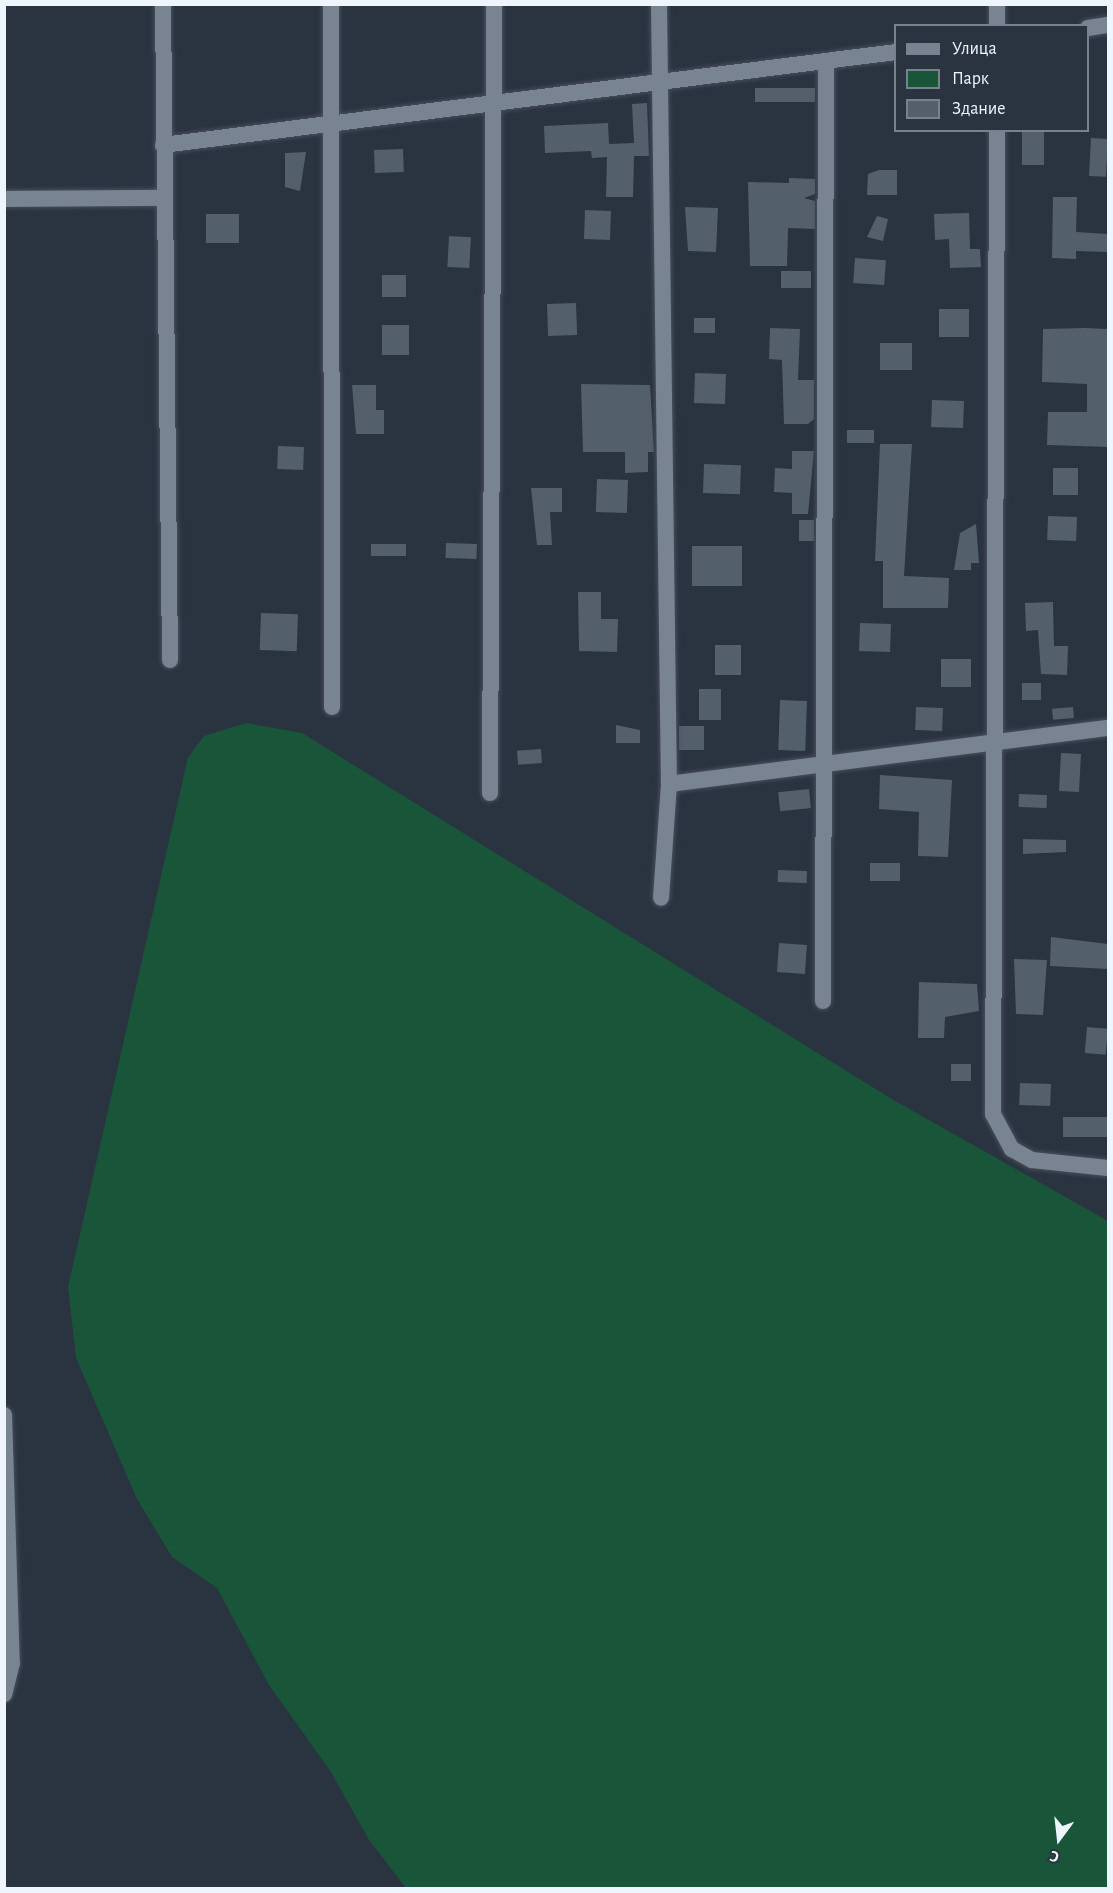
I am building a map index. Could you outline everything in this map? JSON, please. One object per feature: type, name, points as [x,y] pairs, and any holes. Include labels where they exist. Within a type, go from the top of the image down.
[{"type":"street","points":[[163,4],[170,660]]},
{"type":"street","points":[[331,4],[332,707]]},
{"type":"street","points":[[490,793],[494,4]]},
{"type":"street","points":[[658,4],[669,784],[661,898]]},
{"type":"street","points":[[997,4],[997,24]]},
{"type":"street","points":[[1089,28],[1108,25]]},
{"type":"street","points":[[163,145],[894,52]]},
{"type":"street","points":[[824,1001],[826,61]]},
{"type":"street","points":[[996,132],[993,1114],[1012,1149],[1032,1160],[1108,1168]]},
{"type":"street","points":[[4,199],[164,198]]},
{"type":"street","points":[[669,784],[1108,728]]},
{"type":"street","points":[[4,1415],[12,1663],[4,1694]]},
{"type":"green space","points":[[246,723],[302,733],[890,1098],[1108,1221],[1108,1888],[406,1888],[369,1840],[331,1772],[269,1685],[217,1588],[172,1557],[137,1499],[76,1358],[68,1287],[188,757],[204,736]]},
{"type":"building","points":[[755,88],[815,88],[815,102],[755,102]]},
{"type":"building","points":[[647,103],[649,156],[634,156],[633,197],[606,197],[607,157],[592,158],[591,151],[545,153],[544,126],[608,123],[609,144],[634,143],[632,104]]},
{"type":"building","points":[[1022,132],[1044,132],[1044,165],[1022,165]]},
{"type":"building","points":[[1091,138],[1108,139],[1106,177],[1089,176]]},
{"type":"building","points":[[403,149],[404,172],[375,173],[374,150]]},
{"type":"building","points":[[306,152],[300,191],[285,187],[285,153]]},
{"type":"building","points":[[879,170],[897,170],[897,195],[867,195],[868,174]]},
{"type":"building","points":[[789,178],[815,179],[815,194],[804,198],[815,201],[815,229],[788,228],[787,266],[750,266],[748,182],[789,183]]},
{"type":"building","points":[[1053,197],[1077,197],[1076,232],[1108,234],[1108,252],[1076,251],[1076,259],[1052,258]]},
{"type":"building","points":[[685,207],[718,208],[716,252],[688,251]]},
{"type":"building","points":[[585,210],[611,211],[610,240],[584,239]]},
{"type":"building","points":[[969,213],[970,249],[980,249],[981,267],[950,268],[949,239],[935,240],[934,214]]},
{"type":"building","points":[[206,214],[239,214],[239,243],[206,243]]},
{"type":"building","points":[[877,216],[888,219],[883,241],[867,237]]},
{"type":"building","points":[[449,236],[471,237],[469,268],[447,267]]},
{"type":"building","points":[[855,258],[886,260],[884,285],[853,283]]},
{"type":"building","points":[[781,271],[811,271],[811,288],[781,288]]},
{"type":"building","points":[[382,275],[406,275],[406,297],[382,297]]},
{"type":"building","points":[[576,303],[577,335],[548,336],[547,304]]},
{"type":"building","points":[[939,309],[969,309],[969,337],[939,337]]},
{"type":"building","points":[[694,318],[715,318],[715,333],[694,333]]},
{"type":"building","points":[[382,325],[409,325],[409,355],[382,355]]},
{"type":"building","points":[[770,328],[800,329],[798,380],[814,380],[814,419],[808,424],[784,424],[782,360],[769,359]]},
{"type":"building","points":[[1043,329],[1108,329],[1108,447],[1047,445],[1048,412],[1087,412],[1087,384],[1042,382]]},
{"type":"building","points":[[880,343],[912,343],[912,370],[880,370]]},
{"type":"building","points":[[695,373],[726,374],[725,404],[694,403]]},
{"type":"building","points":[[581,384],[650,385],[654,452],[648,452],[648,472],[625,473],[625,452],[583,452]]},
{"type":"building","points":[[352,385],[376,385],[376,410],[384,410],[384,434],[356,434]]},
{"type":"building","points":[[932,400],[964,401],[963,428],[931,427]]},
{"type":"building","points":[[847,430],[874,430],[874,443],[847,443]]},
{"type":"building","points":[[880,444],[912,444],[904,576],[949,578],[948,608],[883,608],[883,561],[875,561]]},
{"type":"building","points":[[278,446],[304,447],[303,470],[277,469]]},
{"type":"building","points":[[792,451],[814,451],[808,514],[792,514],[792,493],[774,492],[775,468],[792,469]]},
{"type":"building","points":[[704,464],[741,465],[740,494],[703,493]]},
{"type":"building","points":[[1053,468],[1078,468],[1078,495],[1053,495]]},
{"type":"building","points":[[597,479],[628,480],[627,513],[596,512]]},
{"type":"building","points":[[531,488],[562,488],[562,512],[550,512],[552,545],[537,545]]},
{"type":"building","points":[[1048,516],[1077,517],[1076,541],[1047,540]]},
{"type":"building","points":[[799,520],[814,520],[814,541],[799,541]]},
{"type":"building","points":[[976,524],[979,563],[971,563],[971,570],[954,570],[960,533]]},
{"type":"building","points":[[446,543],[477,544],[476,559],[445,558]]},
{"type":"building","points":[[371,544],[406,544],[406,556],[371,556]]},
{"type":"building","points":[[692,546],[742,546],[742,586],[692,586]]},
{"type":"building","points":[[578,592],[601,592],[601,619],[618,619],[617,652],[579,651]]},
{"type":"building","points":[[1053,602],[1054,646],[1068,646],[1067,675],[1041,674],[1038,630],[1026,631],[1025,603]]},
{"type":"building","points":[[261,613],[298,614],[297,651],[260,650]]},
{"type":"building","points":[[860,623],[891,624],[890,652],[859,651]]},
{"type":"building","points":[[715,645],[741,645],[741,675],[715,675]]},
{"type":"building","points":[[941,659],[971,659],[971,687],[941,687]]},
{"type":"building","points":[[1022,683],[1041,683],[1041,700],[1022,700]]},
{"type":"building","points":[[699,689],[721,689],[721,720],[699,720]]},
{"type":"building","points":[[780,700],[807,701],[805,751],[778,750]]},
{"type":"building","points":[[916,707],[943,708],[942,731],[915,730]]},
{"type":"building","points":[[1073,707],[1074,718],[1053,720],[1052,709]]},
{"type":"building","points":[[616,725],[640,730],[640,743],[616,743]]},
{"type":"building","points":[[679,726],[704,726],[704,750],[679,750]]},
{"type":"building","points":[[541,749],[542,763],[518,765],[517,751]]},
{"type":"building","points":[[1061,753],[1081,754],[1079,792],[1059,791]]},
{"type":"building","points":[[880,775],[952,780],[948,857],[918,856],[919,812],[879,809]]},
{"type":"building","points":[[809,789],[811,808],[780,811],[778,792]]},
{"type":"building","points":[[1019,794],[1047,795],[1047,808],[1019,807]]},
{"type":"building","points":[[1023,839],[1066,840],[1066,852],[1023,854]]},
{"type":"building","points":[[870,863],[900,863],[900,881],[870,881]]},
{"type":"building","points":[[778,870],[807,871],[807,883],[778,882]]},
{"type":"building","points":[[1051,937],[1108,944],[1108,969],[1050,966]]},
{"type":"building","points":[[779,943],[807,945],[805,974],[777,972]]},
{"type":"building","points":[[1014,959],[1047,960],[1043,1015],[1016,1014]]},
{"type":"building","points":[[919,982],[977,984],[979,1011],[945,1017],[944,1038],[918,1038]]},
{"type":"building","points":[[1087,1027],[1108,1029],[1106,1055],[1085,1053]]},
{"type":"building","points":[[951,1064],[971,1064],[971,1081],[951,1081]]},
{"type":"building","points":[[1020,1083],[1051,1084],[1050,1106],[1019,1105]]},
{"type":"building","points":[[1063,1117],[1108,1117],[1108,1137],[1063,1137]]}]
